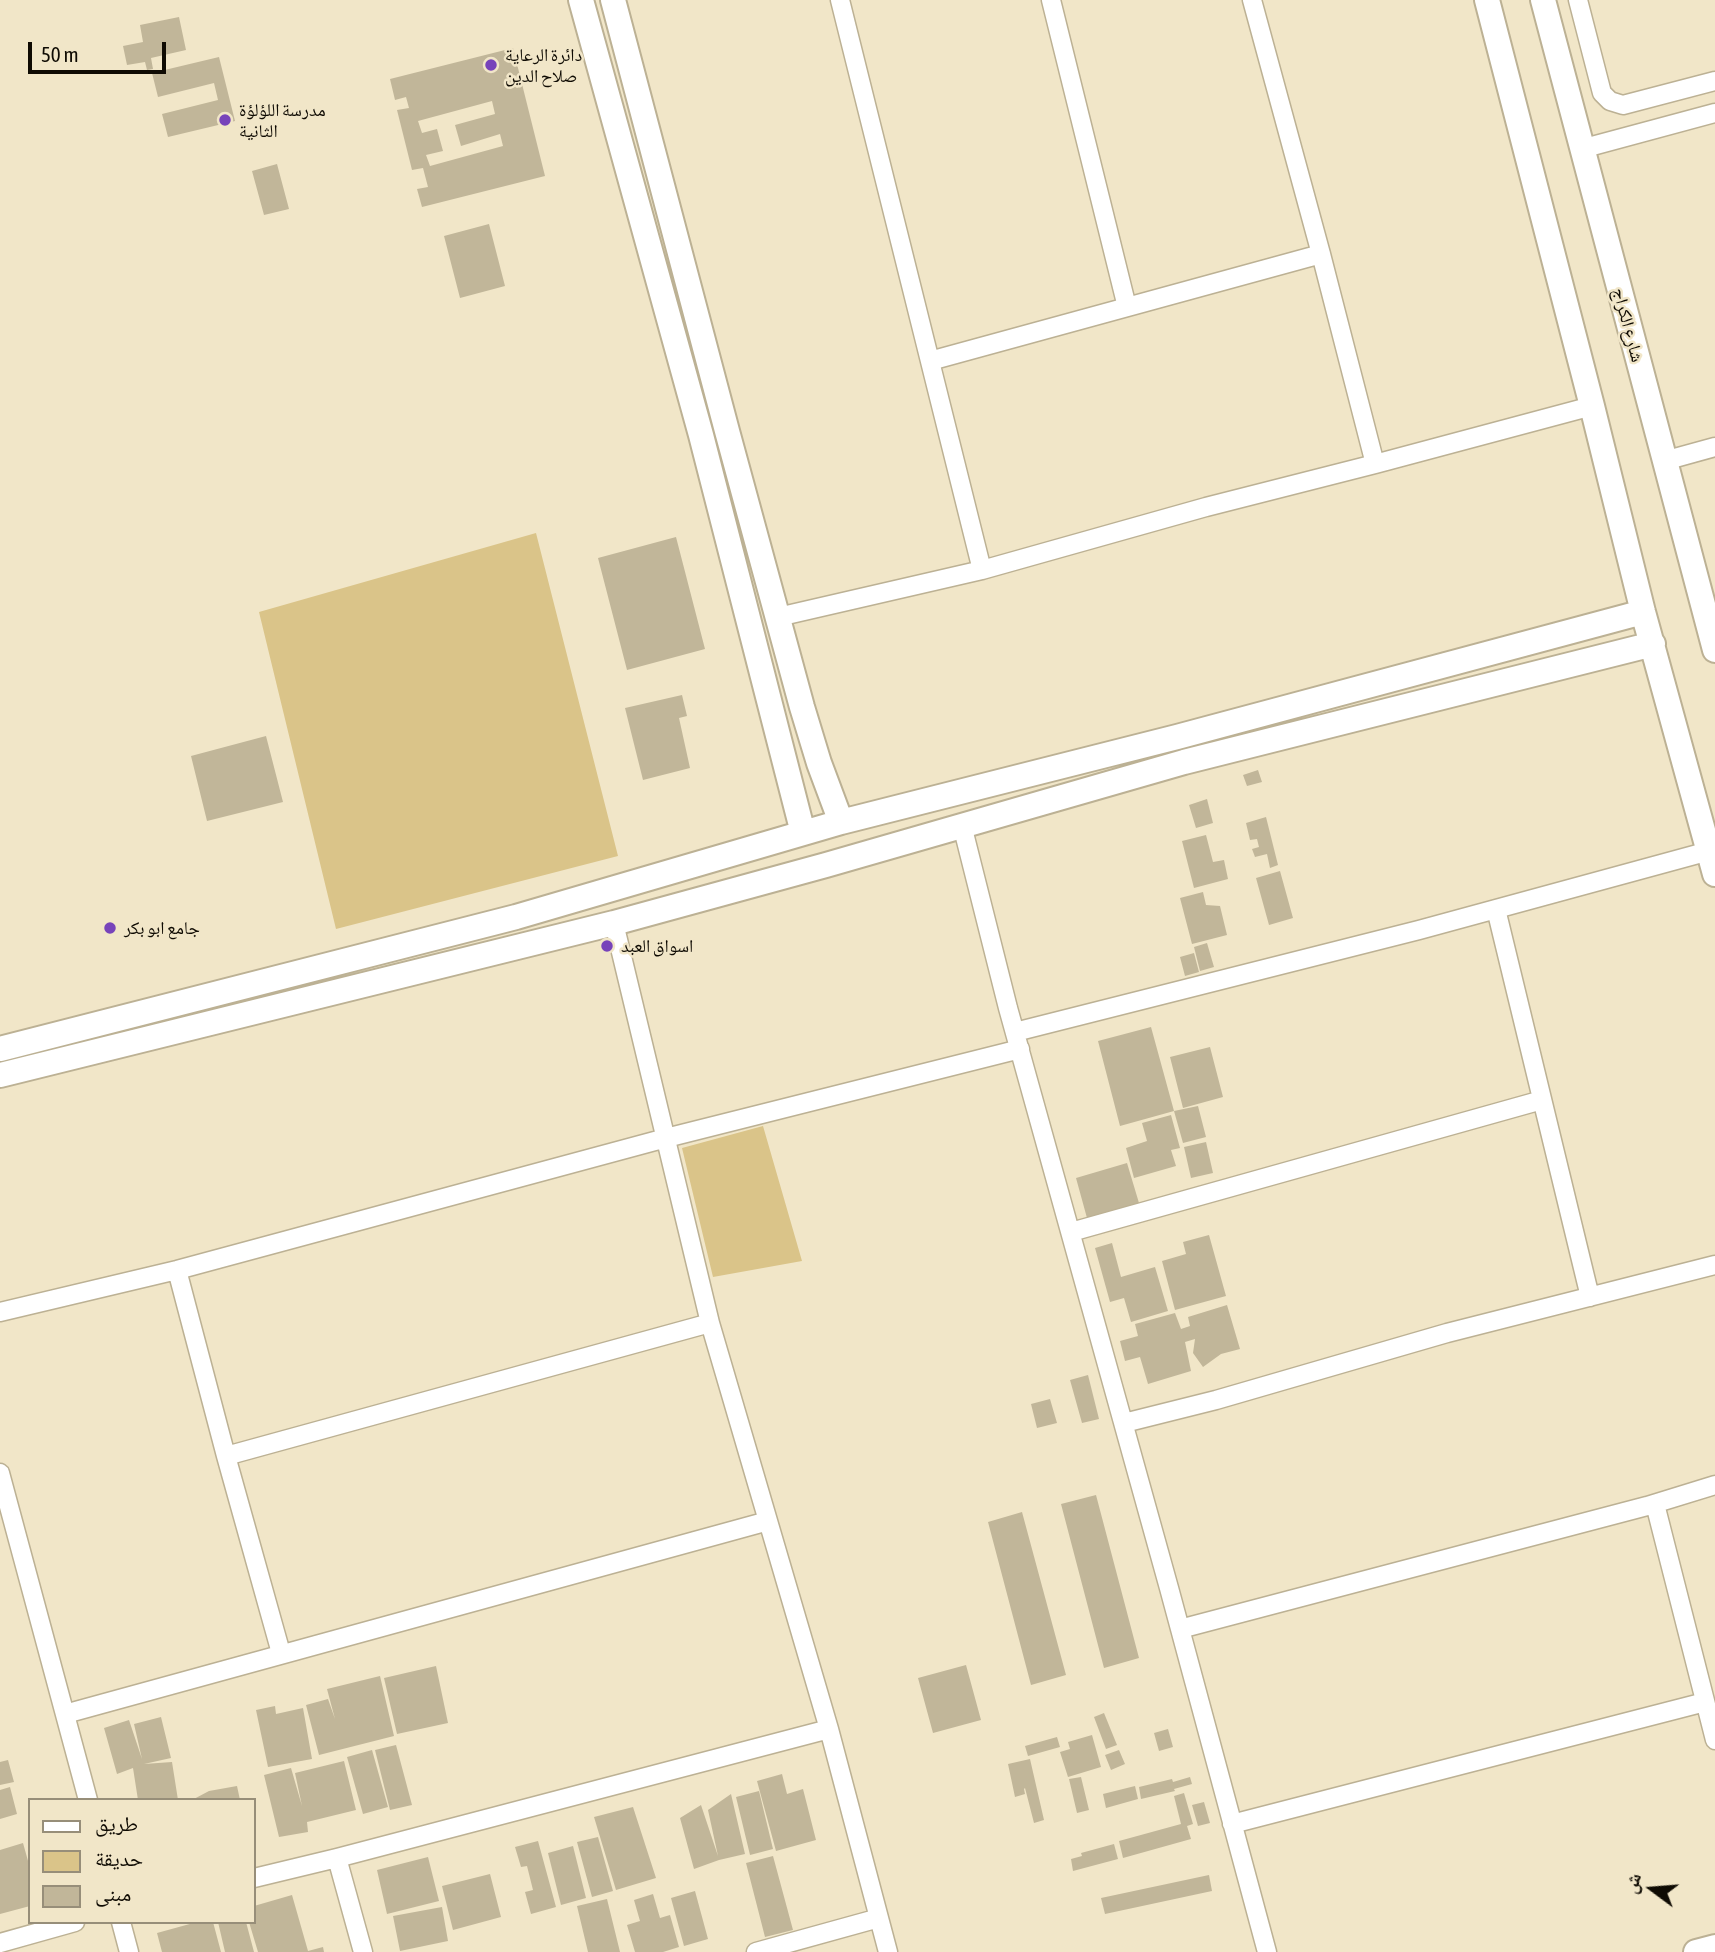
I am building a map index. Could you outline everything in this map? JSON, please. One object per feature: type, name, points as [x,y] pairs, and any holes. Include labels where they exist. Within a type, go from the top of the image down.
[{"type":"street","points":[[581,0],[698,421],[803,833]]},
{"type":"street","points":[[613,0],[802,707],[841,822]]},
{"type":"street","points":[[840,0],[982,570]]},
{"type":"street","points":[[1051,0],[1127,307]]},
{"type":"street","points":[[1252,0],[1375,464]]},
{"type":"street","points":[[0,1312],[177,1270],[1496,909],[1712,863],[1643,612],[1487,0]]},
{"type":"street","name":"شارع الكراج","points":[[1543,0],[1664,461],[1709,604],[1715,649]]},
{"type":"street","points":[[1578,0],[1602,93],[1610,101],[1623,105],[1715,81]]},
{"type":"street","points":[[607,93],[619,104],[627,104],[636,97],[637,88]]},
{"type":"street","points":[[1581,149],[1715,113]]},
{"type":"street","points":[[621,141],[622,132],[628,128],[642,126],[649,134]]},
{"type":"street","points":[[930,361],[1321,254]]},
{"type":"street","points":[[778,617],[982,570],[1206,507],[1592,406]]},
{"type":"street","points":[[1664,461],[1715,447]]},
{"type":"street","points":[[0,1049],[516,917],[841,822],[1177,737],[1643,612]]},
{"type":"street","points":[[0,1075],[614,923],[1184,762],[1653,644]]},
{"type":"street","points":[[773,714],[802,707]]},
{"type":"street","points":[[1177,737],[1184,762]]},
{"type":"street","points":[[962,825],[1007,1008],[1124,1423],[1267,1952]]},
{"type":"street","points":[[1496,909],[1590,1297]]},
{"type":"street","points":[[516,917],[522,946]]},
{"type":"street","points":[[614,923],[710,1324],[829,1729],[888,1952]]},
{"type":"street","points":[[1071,1232],[1542,1100]]},
{"type":"street","points":[[1124,1423],[1216,1400],[1447,1333],[1715,1265]]},
{"type":"street","points":[[177,1270],[281,1653]]},
{"type":"street","points":[[226,1456],[710,1324]]},
{"type":"street","points":[[0,1473],[87,1798]]},
{"type":"street","points":[[1180,1629],[1655,1504],[1715,1485]]},
{"type":"street","points":[[1655,1504],[1715,1740]]},
{"type":"street","points":[[65,1713],[768,1521]]},
{"type":"street","points":[[1232,1824],[1705,1702]]},
{"type":"street","points":[[256,1878],[829,1729]]},
{"type":"street","points":[[337,1858],[363,1952]]},
{"type":"street","points":[[756,1952],[879,1918]]},
{"type":"street","points":[[0,1943],[68,1924]]},
{"type":"street","points":[[122,1924],[129,1952]]},
{"type":"street","points":[[1696,1952],[1715,1947]]},
{"type":"green space","points":[[536,533],[618,856],[336,929],[259,612]]},
{"type":"green space","points":[[763,1126],[802,1261],[713,1277],[682,1148]]},
{"type":"building","points":[[179,17],[186,50],[151,58],[153,69],[147,70],[145,62],[127,65],[123,46],[143,42],[140,25]]},
{"type":"building","points":[[513,48],[545,176],[422,207],[417,189],[428,187],[423,168],[412,170],[397,110],[409,108],[406,97],[395,100],[390,79]],"holes":[[[492,101],[495,114],[455,125],[461,146],[500,134],[503,146],[430,166],[426,155],[443,151],[437,129],[422,133],[418,121]]]},
{"type":"building","points":[[219,57],[235,121],[168,137],[162,114],[218,100],[214,83],[158,97],[152,73]]},
{"type":"building","points":[[277,164],[289,209],[264,215],[252,171]]},
{"type":"building","points":[[489,224],[505,286],[460,298],[444,236]]},
{"type":"building","points":[[676,537],[705,649],[627,670],[598,558]]},
{"type":"building","points":[[682,695],[687,716],[679,718],[690,768],[643,780],[625,708]]},
{"type":"building","points":[[266,736],[283,802],[207,821],[191,756]]},
{"type":"building","points":[[1258,770],[1262,782],[1247,786],[1243,775]]},
{"type":"building","points":[[1207,799],[1213,823],[1196,828],[1189,805]]},
{"type":"building","points":[[1266,817],[1278,865],[1270,868],[1267,854],[1255,857],[1252,849],[1259,847],[1257,839],[1250,840],[1246,823]]},
{"type":"building","points":[[1206,835],[1213,862],[1224,860],[1228,879],[1194,888],[1182,841]]},
{"type":"building","points":[[1280,871],[1293,918],[1269,925],[1256,878]]},
{"type":"building","points":[[1203,892],[1206,905],[1220,906],[1227,935],[1192,944],[1180,898]]},
{"type":"building","points":[[1207,943],[1214,967],[1200,971],[1194,947]]},
{"type":"building","points":[[1194,953],[1199,972],[1185,976],[1180,957]]},
{"type":"building","points":[[1151,1027],[1174,1111],[1120,1126],[1098,1041]]},
{"type":"building","points":[[1210,1047],[1223,1097],[1183,1108],[1170,1057]]},
{"type":"building","points":[[1198,1106],[1206,1137],[1183,1143],[1174,1111]]},
{"type":"building","points":[[1171,1115],[1180,1148],[1171,1150],[1176,1166],[1134,1178],[1126,1148],[1147,1141],[1142,1123]]},
{"type":"building","points":[[1206,1142],[1213,1173],[1191,1178],[1184,1147]]},
{"type":"building","points":[[1127,1163],[1139,1203],[1087,1218],[1076,1178]]},
{"type":"building","points":[[1209,1235],[1226,1296],[1175,1310],[1162,1261],[1186,1254],[1183,1242]]},
{"type":"building","points":[[1112,1243],[1121,1277],[1155,1267],[1168,1311],[1131,1322],[1124,1298],[1110,1302],[1095,1248]]},
{"type":"building","points":[[1227,1305],[1240,1349],[1221,1354],[1203,1367],[1193,1353],[1195,1339],[1185,1342],[1191,1371],[1148,1384],[1140,1357],[1125,1361],[1120,1341],[1138,1336],[1135,1324],[1175,1313],[1181,1329],[1190,1326],[1188,1317]]},
{"type":"building","points":[[1088,1375],[1099,1419],[1082,1423],[1070,1380]]},
{"type":"building","points":[[1050,1399],[1057,1423],[1037,1428],[1031,1404]]},
{"type":"building","points":[[1096,1495],[1139,1658],[1104,1668],[1061,1504]]},
{"type":"building","points":[[1022,1512],[1066,1675],[1031,1685],[988,1522]]},
{"type":"building","points":[[966,1665],[981,1720],[933,1733],[918,1678]]},
{"type":"building","points":[[436,1666],[448,1723],[397,1734],[384,1678]]},
{"type":"building","points":[[380,1676],[394,1736],[319,1755],[306,1705],[328,1699],[335,1719],[327,1689]]},
{"type":"building","points":[[275,1706],[276,1714],[303,1708],[312,1759],[268,1767],[256,1710]]},
{"type":"building","points":[[1104,1713],[1117,1745],[1106,1749],[1094,1717]]},
{"type":"building","points":[[161,1717],[171,1758],[144,1764],[172,1762],[178,1798],[138,1798],[133,1768],[117,1774],[104,1728],[129,1720],[142,1759],[134,1724]]},
{"type":"building","points":[[1168,1729],[1173,1747],[1159,1751],[1154,1733]]},
{"type":"building","points":[[1092,1735],[1101,1767],[1068,1777],[1060,1752],[1070,1749],[1068,1742]]},
{"type":"building","points":[[1057,1737],[1060,1747],[1028,1756],[1025,1746]]},
{"type":"building","points":[[396,1745],[412,1805],[390,1810],[375,1750]]},
{"type":"building","points":[[372,1750],[388,1807],[363,1814],[347,1757]]},
{"type":"building","points":[[1119,1750],[1125,1764],[1111,1770],[1105,1755]]},
{"type":"building","points":[[1030,1759],[1044,1820],[1034,1823],[1025,1788],[1025,1794],[1015,1797],[1008,1764]]},
{"type":"building","points":[[8,1760],[14,1782],[0,1785],[0,1762]]},
{"type":"building","points":[[344,1761],[356,1810],[307,1822],[308,1832],[279,1837],[264,1775],[291,1768],[302,1806],[295,1773]]},
{"type":"building","points":[[782,1774],[787,1794],[803,1789],[816,1840],[776,1851],[757,1781]]},
{"type":"building","points":[[1081,1777],[1089,1810],[1077,1813],[1069,1779]]},
{"type":"building","points":[[1190,1777],[1192,1784],[1141,1799],[1139,1787]]},
{"type":"building","points":[[237,1786],[240,1798],[196,1798],[209,1791]]},
{"type":"building","points":[[1135,1786],[1138,1799],[1106,1808],[1103,1794]]},
{"type":"building","points":[[10,1787],[17,1814],[0,1819],[0,1790]]},
{"type":"building","points":[[759,1791],[773,1849],[750,1855],[736,1797]]},
{"type":"building","points":[[1184,1793],[1193,1824],[1187,1826],[1191,1839],[1123,1858],[1119,1841],[1181,1824],[1174,1796]]},
{"type":"building","points":[[731,1794],[745,1854],[694,1869],[680,1818],[701,1805],[718,1856],[708,1810]]},
{"type":"building","points":[[1204,1802],[1210,1823],[1198,1826],[1192,1805]]},
{"type":"building","points":[[633,1807],[656,1878],[616,1890],[594,1817]]},
{"type":"building","points":[[598,1837],[613,1891],[592,1897],[577,1842]]},
{"type":"building","points":[[538,1841],[556,1907],[531,1914],[525,1892],[533,1890],[527,1866],[521,1867],[515,1847]]},
{"type":"building","points":[[23,1843],[28,1861],[28,1907],[0,1914],[0,1850]]},
{"type":"building","points":[[1114,1844],[1118,1859],[1073,1871],[1071,1859],[1082,1856],[1081,1853]]},
{"type":"building","points":[[573,1846],[586,1898],[561,1905],[548,1853]]},
{"type":"building","points":[[773,1856],[793,1930],[765,1937],[746,1863]]},
{"type":"building","points":[[428,1857],[439,1901],[387,1914],[377,1870]]},
{"type":"building","points":[[490,1874],[501,1917],[453,1930],[442,1886]]},
{"type":"building","points":[[1209,1875],[1212,1891],[1105,1914],[1101,1898]]},
{"type":"building","points":[[695,1891],[708,1939],[684,1946],[671,1898]]},
{"type":"building","points":[[653,1894],[660,1918],[670,1915],[679,1947],[663,1952],[635,1952],[627,1925],[640,1921],[634,1900]]},
{"type":"building","points":[[292,1895],[308,1951],[323,1947],[324,1952],[258,1952],[250,1924],[256,1924],[256,1905]]},
{"type":"building","points":[[607,1899],[620,1952],[588,1952],[577,1906]]},
{"type":"building","points":[[442,1907],[448,1941],[400,1951],[393,1916]]},
{"type":"building","points":[[190,1924],[214,1924],[221,1952],[162,1952],[157,1933]]},
{"type":"building","points":[[218,1924],[247,1924],[254,1952],[225,1952]]},
{"type":"place","name":"دائرة الرعاية صلاح الدين","points":[[491,65]]},
{"type":"place","name":"مدرسة اللؤلؤة الثانية","points":[[225,120]]},
{"type":"place","name":"جامع ابو بكر","points":[[110,928]]},
{"type":"place","name":"اسواق العبد","points":[[607,946]]}]
